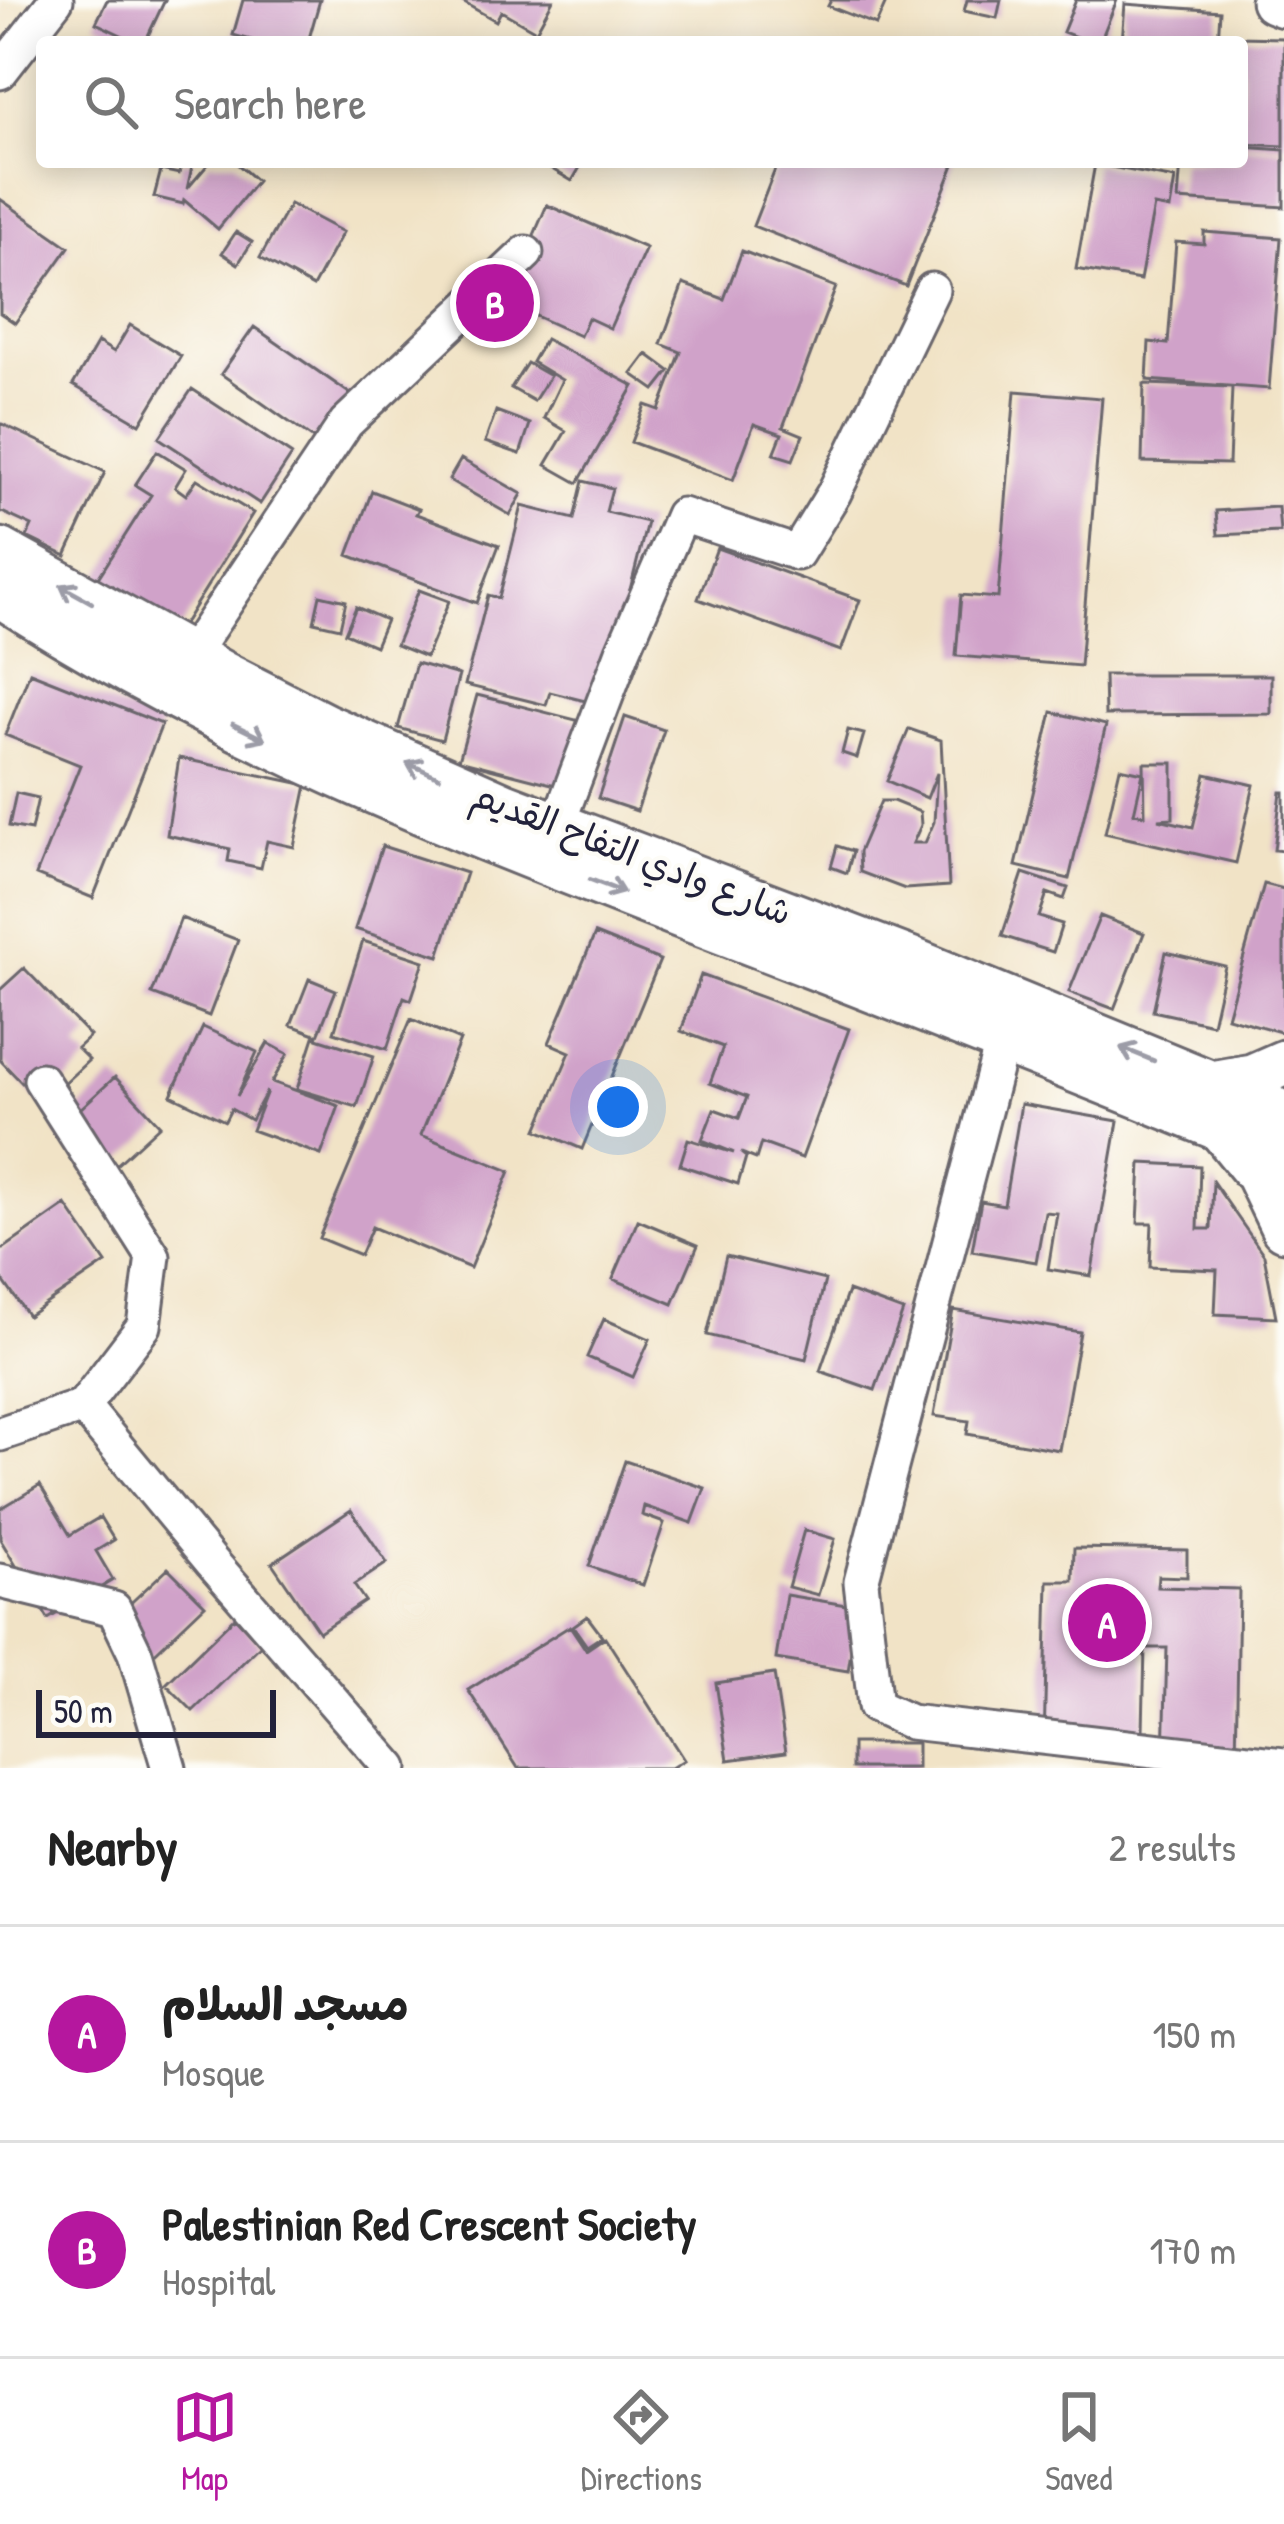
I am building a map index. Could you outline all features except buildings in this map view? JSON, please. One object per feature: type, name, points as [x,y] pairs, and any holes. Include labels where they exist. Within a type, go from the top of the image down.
[{"type":"street","points":[[0,71],[56,0]]},
{"type":"street","points":[[1274,0],[1284,4]]},
{"type":"street","points":[[178,674],[346,423],[526,253]]},
{"type":"street","points":[[557,826],[623,651],[682,514],[797,553],[833,493],[932,290]]},
{"type":"street","name":"شارع وادي التفاح القديم","points":[[0,550],[178,674],[328,770],[506,849],[1003,1039],[1216,1106],[1284,1114]]},
{"type":"street","name":"شارع وادي التفاح القديم","points":[[0,594],[178,674],[324,726],[557,826],[910,960],[1216,1106],[1284,1154]]},
{"type":"street","points":[[1003,1039],[862,1582],[874,1706],[910,1722],[1284,1765]]},
{"type":"street","points":[[1284,1063],[1252,1077],[1216,1106],[1284,1228]]},
{"type":"street","points":[[0,1434],[83,1406],[144,1326],[153,1256],[41,1080]]},
{"type":"street","points":[[83,1406],[391,1768]]},
{"type":"street","points":[[0,1581],[114,1609],[136,1653],[169,1768]]},
{"type":"place","name":"Palestinian Red Crescent Society","points":[[495,303]]},
{"type":"place","name":"مسجد السلام","points":[[1107,1623]]}]
